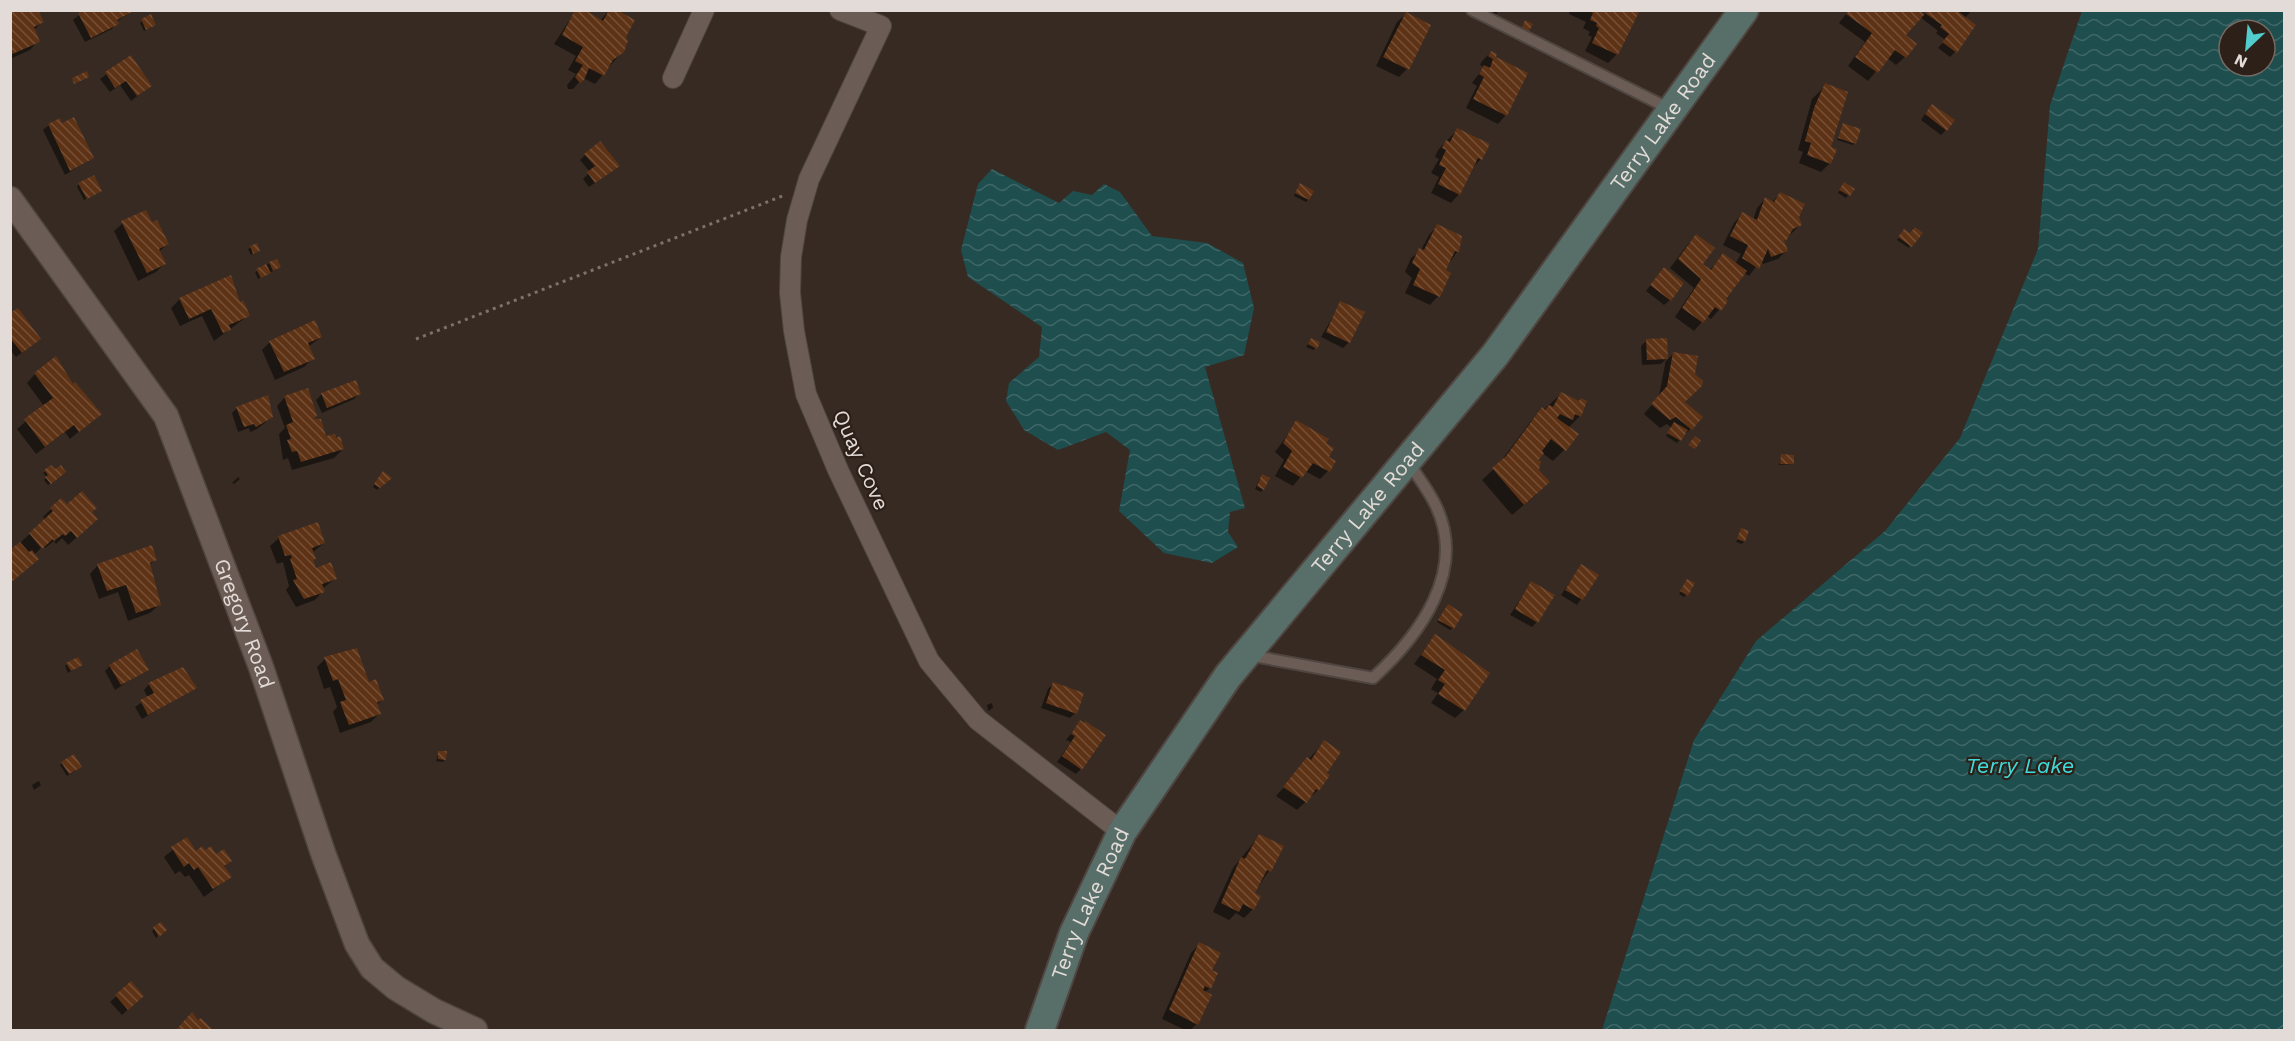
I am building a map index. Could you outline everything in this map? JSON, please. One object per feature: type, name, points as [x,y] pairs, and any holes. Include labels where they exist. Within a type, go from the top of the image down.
[{"type":"main road","name":"Terry Lake Road","points":[[1040,1030],[1074,933],[1122,832],[1228,675],[1526,314],[1744,10]]},
{"type":"street","points":[[673,78],[704,10]]},
{"type":"street","name":"Quay Cove","points":[[840,10],[881,26],[809,178],[791,257],[790,293],[794,331],[806,394],[838,470],[929,661],[978,720],[1122,832]]},
{"type":"street","name":"Gregory Road","points":[[10,199],[166,416],[261,667],[323,853],[357,944],[372,968],[396,988],[434,1011],[475,1030]]},
{"type":"lane","points":[[1472,10],[1672,110]]},
{"type":"lane","points":[[1245,654],[1373,678],[1393,660],[1414,633],[1443,584],[1446,549],[1437,507],[1407,459]]},
{"type":"path","points":[[416,339],[593,272],[780,195],[805,194]]},
{"type":"water","name":"Terry Lake","points":[[2082,11],[2284,11],[2284,1030],[1602,1030],[1694,740],[1756,641],[1885,531],[1960,438],[2038,249],[2050,105]]},
{"type":"water","points":[[992,169],[1059,203],[1073,191],[1092,195],[1104,184],[1120,192],[1152,236],[1207,243],[1243,263],[1254,308],[1244,355],[1205,367],[1245,508],[1230,512],[1228,532],[1238,547],[1212,563],[1164,553],[1119,511],[1130,450],[1106,432],[1058,450],[1024,430],[1006,401],[1009,383],[1039,357],[1042,327],[968,277],[961,250],[978,184]]},
{"type":"building","points":[[10,10],[38,10],[44,22],[34,27],[40,42],[10,55]]},
{"type":"building","points":[[83,10],[136,10],[117,20],[119,24],[91,38],[78,13]]},
{"type":"building","points":[[575,10],[585,10],[603,21],[609,10],[617,10],[635,20],[626,37],[628,41],[624,52],[613,60],[604,76],[589,68],[584,80],[580,83],[575,77],[583,65],[575,61],[583,47],[562,35]]},
{"type":"building","points":[[1587,10],[1639,12],[1618,55],[1592,43],[1599,28],[1596,26],[1597,23],[1590,20],[1593,13]]},
{"type":"building","points":[[1849,10],[1919,10],[1924,15],[1906,35],[1917,44],[1906,58],[1895,50],[1878,73],[1855,57],[1872,33],[1846,14]]},
{"type":"building","points":[[1927,10],[1956,10],[1976,25],[1957,53],[1942,42],[1949,34],[1940,27],[1942,25],[1925,13]]},
{"type":"building","points":[[1406,12],[1431,25],[1409,70],[1383,57]]},
{"type":"building","points":[[151,14],[156,25],[146,30],[141,19]]},
{"type":"building","points":[[1525,20],[1533,24],[1529,31],[1522,28]]},
{"type":"building","points":[[1491,51],[1497,54],[1496,57],[1528,73],[1507,116],[1473,99],[1484,77],[1479,74],[1484,65],[1490,68],[1493,59],[1488,56]]},
{"type":"building","points":[[131,55],[152,86],[137,96],[126,81],[115,88],[105,72]]},
{"type":"building","points":[[87,71],[89,77],[74,84],[72,78]]},
{"type":"building","points":[[1825,83],[1848,92],[1831,147],[1837,149],[1831,164],[1807,155],[1811,143],[1805,141],[1814,108]]},
{"type":"building","points":[[1932,104],[1955,120],[1947,131],[1925,114]]},
{"type":"building","points":[[74,117],[94,158],[70,171],[48,124],[60,118],[62,123]]},
{"type":"building","points":[[1843,123],[1861,129],[1856,144],[1838,138]]},
{"type":"building","points":[[1457,128],[1490,144],[1482,160],[1478,158],[1460,195],[1438,184],[1446,168],[1439,165],[1446,150],[1442,148],[1446,140],[1450,142]]},
{"type":"building","points":[[600,141],[620,166],[595,183],[587,172],[595,166],[584,154]]},
{"type":"building","points":[[94,175],[102,191],[87,199],[78,183]]},
{"type":"building","points":[[1844,182],[1855,189],[1850,196],[1839,190]]},
{"type":"building","points":[[1300,183],[1314,191],[1309,200],[1295,193]]},
{"type":"building","points":[[1780,192],[1805,204],[1799,217],[1802,225],[1793,229],[1786,241],[1784,240],[1788,251],[1771,257],[1768,249],[1759,269],[1742,258],[1748,245],[1730,236],[1742,212],[1757,220],[1765,197],[1774,202]]},
{"type":"building","points":[[146,210],[152,222],[157,220],[169,244],[159,249],[166,264],[147,273],[121,221]]},
{"type":"building","points":[[1437,224],[1462,236],[1459,252],[1455,251],[1446,270],[1451,273],[1440,297],[1413,285],[1420,269],[1412,263],[1419,248],[1424,250]]},
{"type":"building","points":[[1915,227],[1923,233],[1912,247],[1898,237],[1904,229],[1910,233]]},
{"type":"building","points":[[1696,234],[1715,248],[1703,264],[1711,270],[1723,253],[1747,271],[1726,299],[1728,301],[1721,311],[1715,307],[1703,323],[1682,308],[1701,279],[1678,259]]},
{"type":"building","points":[[257,243],[260,251],[253,254],[250,246]]},
{"type":"building","points":[[277,259],[281,267],[273,271],[269,262]]},
{"type":"building","points":[[266,264],[271,273],[261,278],[256,269]]},
{"type":"building","points":[[1664,267],[1684,283],[1671,301],[1650,285]]},
{"type":"building","points":[[231,275],[240,302],[243,300],[250,316],[229,325],[231,330],[223,333],[211,309],[189,319],[179,298]]},
{"type":"building","points":[[1340,301],[1365,312],[1350,343],[1326,332]]},
{"type":"building","points":[[18,308],[41,339],[22,353],[10,338],[10,313]]},
{"type":"building","points":[[315,320],[322,337],[308,343],[315,359],[284,372],[269,341]]},
{"type":"building","points":[[1311,338],[1320,342],[1317,349],[1308,344]]},
{"type":"building","points":[[1667,338],[1668,359],[1647,360],[1646,339]]},
{"type":"building","points":[[1673,352],[1698,356],[1695,374],[1703,381],[1702,386],[1685,402],[1703,417],[1692,430],[1676,417],[1670,420],[1651,404],[1667,386]]},
{"type":"building","points":[[56,356],[73,384],[75,382],[102,414],[79,432],[74,425],[45,447],[24,419],[53,398],[34,373]]},
{"type":"building","points":[[356,380],[361,394],[327,408],[321,393]]},
{"type":"building","points":[[308,388],[317,416],[313,419],[321,419],[326,436],[335,434],[336,438],[340,436],[344,449],[301,462],[297,451],[292,452],[287,440],[291,439],[286,425],[293,422],[284,396]]},
{"type":"building","points":[[1561,392],[1579,401],[1581,398],[1587,401],[1581,417],[1575,414],[1573,420],[1560,414],[1557,418],[1579,434],[1566,451],[1551,439],[1538,461],[1541,461],[1539,470],[1550,482],[1524,505],[1492,468],[1506,456],[1542,407],[1545,410],[1549,405],[1553,407]]},
{"type":"building","points":[[268,395],[273,417],[256,427],[254,424],[244,427],[236,407]]},
{"type":"building","points":[[1296,420],[1329,439],[1326,443],[1334,448],[1329,457],[1336,461],[1330,472],[1313,463],[1302,478],[1283,467],[1292,451],[1283,443]]},
{"type":"building","points":[[1674,422],[1688,430],[1681,441],[1667,433]]},
{"type":"building","points":[[1695,436],[1701,441],[1695,449],[1688,445]]},
{"type":"building","points":[[1781,454],[1794,455],[1794,464],[1780,464]]},
{"type":"building","points":[[51,465],[55,469],[61,465],[66,472],[51,484],[45,477],[48,475],[44,470]]},
{"type":"building","points":[[383,471],[392,478],[380,488],[374,484]]},
{"type":"building","points":[[1262,474],[1270,478],[1264,490],[1257,486]]},
{"type":"building","points":[[82,491],[97,508],[92,512],[98,519],[77,538],[71,531],[54,541],[53,539],[42,549],[29,533],[53,511],[50,508],[61,498],[67,504]]},
{"type":"building","points":[[318,522],[325,543],[312,548],[316,559],[313,560],[316,568],[331,562],[337,579],[322,584],[325,592],[304,599],[293,580],[297,579],[290,559],[291,555],[285,556],[278,536]]},
{"type":"building","points":[[1741,528],[1749,531],[1745,542],[1737,539]]},
{"type":"building","points":[[20,542],[29,552],[32,550],[39,559],[13,581],[10,578],[10,550]]},
{"type":"building","points":[[152,545],[157,560],[150,563],[161,605],[136,613],[126,585],[107,591],[97,564]]},
{"type":"building","points":[[1581,564],[1599,575],[1583,600],[1565,590]]},
{"type":"building","points":[[1687,579],[1695,583],[1688,596],[1680,591]]},
{"type":"building","points":[[1531,581],[1555,595],[1538,623],[1515,609]]},
{"type":"building","points":[[1448,604],[1463,614],[1454,629],[1438,620]]},
{"type":"building","points":[[1435,634],[1490,673],[1465,711],[1438,694],[1445,684],[1438,680],[1445,670],[1421,655]]},
{"type":"building","points":[[357,648],[369,682],[376,679],[384,700],[377,702],[381,714],[349,725],[340,702],[346,700],[338,679],[333,681],[324,657]]},
{"type":"building","points":[[137,649],[149,670],[121,685],[109,665]]},
{"type":"building","points":[[78,657],[83,665],[71,671],[66,663]]},
{"type":"building","points":[[183,667],[197,688],[148,715],[140,700],[154,693],[148,683]]},
{"type":"building","points":[[1053,682],[1084,693],[1077,714],[1046,703]]},
{"type":"building","points":[[1080,720],[1106,735],[1082,770],[1062,756],[1075,736],[1071,734]]},
{"type":"building","points":[[1324,740],[1341,752],[1327,773],[1330,775],[1319,791],[1316,789],[1307,803],[1283,787],[1307,757],[1311,760]]},
{"type":"building","points":[[438,751],[447,751],[446,760],[438,759]]},
{"type":"building","points":[[74,754],[82,767],[69,774],[61,762]]},
{"type":"building","points":[[1259,834],[1284,846],[1271,872],[1267,870],[1255,893],[1261,896],[1254,910],[1243,904],[1239,912],[1221,903],[1241,857],[1245,859]]},
{"type":"building","points":[[187,837],[196,851],[202,846],[205,850],[211,846],[216,854],[224,849],[232,861],[224,866],[232,877],[213,889],[198,867],[194,870],[189,863],[184,867],[171,847]]},
{"type":"building","points":[[161,922],[167,930],[159,937],[153,927]]},
{"type":"building","points":[[1199,942],[1221,953],[1212,970],[1218,973],[1211,989],[1205,986],[1203,990],[1212,995],[1198,1025],[1169,1010]]},
{"type":"building","points":[[131,981],[144,996],[128,1010],[115,995]]},
{"type":"building","points":[[192,1012],[198,1020],[201,1018],[213,1030],[176,1030]]}]
